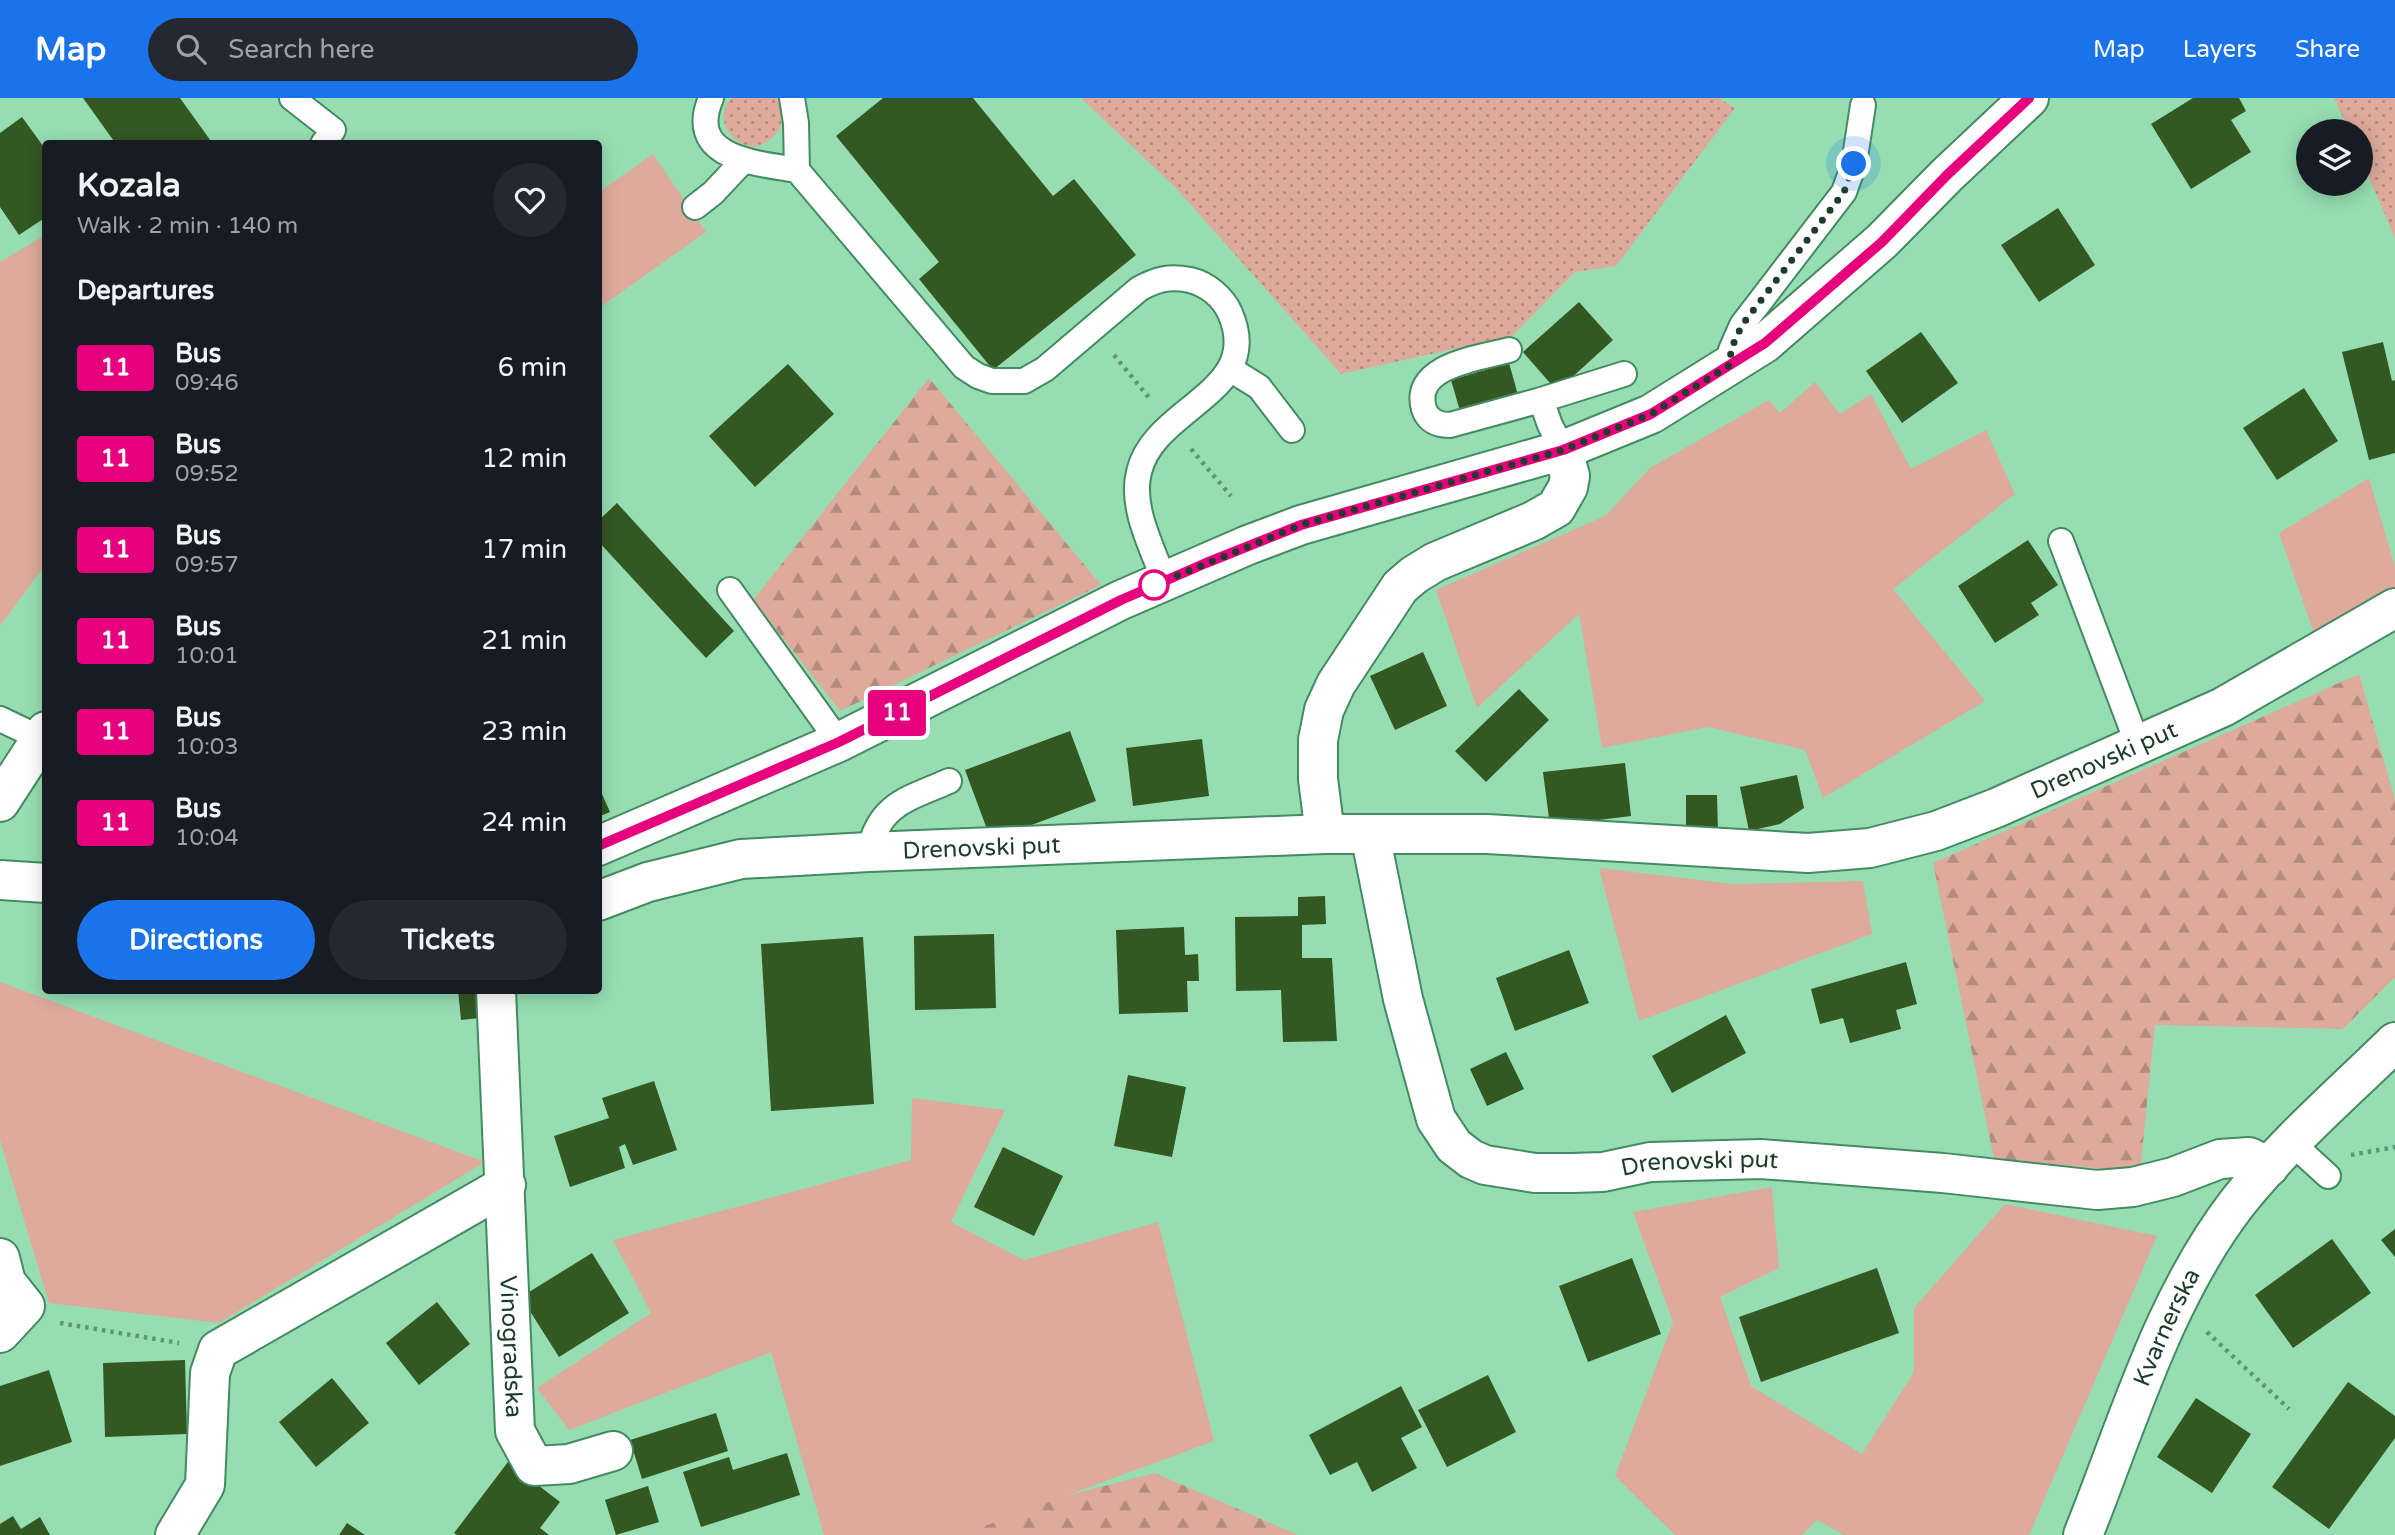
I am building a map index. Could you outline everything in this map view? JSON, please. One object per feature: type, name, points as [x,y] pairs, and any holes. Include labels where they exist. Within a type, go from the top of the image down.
[{"type":"street","points":[[602,844],[839,742],[1164,580],[1301,525],[1563,450],[1651,414],[1765,343],[1882,242],[1947,175],[2029,98]]},
{"type":"street","points":[[1325,834],[1318,779],[1318,740],[1324,710],[1336,684],[1400,587],[1415,575],[1435,562],[1533,521],[1556,508],[1568,487],[1570,476],[1563,450]]},
{"type":"street","name":"Drenovski put","points":[[602,899],[648,882],[741,859],[869,852],[1325,834],[1487,834],[1808,853],[1870,848],[1936,831],[1996,808],[2223,707],[2395,608]]},
{"type":"street","points":[[0,802],[42,736]]},
{"type":"street","name":"Drenovski put","points":[[1370,834],[1403,999],[1436,1119],[1454,1146],[1471,1159],[1485,1165],[1535,1173],[1572,1173],[1603,1172],[1650,1162],[1761,1159],[1943,1173],[2097,1189],[2133,1186],[2173,1177],[2220,1159],[2281,1155]]},
{"type":"street","points":[[0,880],[42,883]]},
{"type":"street","name":"Vinogradska","points":[[496,994],[515,1431],[534,1466],[569,1464],[613,1451]]},
{"type":"street","name":"Kvarnerska","points":[[2083,1535],[2154,1353],[2181,1293],[2238,1203],[2281,1155],[2395,1042]]},
{"type":"street","points":[[175,1535],[205,1485],[211,1373],[218,1350],[506,1185]]},
{"type":"street","points":[[0,1258],[12,1319]]},
{"type":"lane","points":[[292,98],[333,130],[326,140]]},
{"type":"lane","points":[[711,98],[705,119],[708,133],[715,145],[743,161],[797,170]]},
{"type":"lane","points":[[796,100],[797,170],[964,367],[978,376],[992,381],[1024,381],[1045,369],[1139,289],[1157,279],[1175,278],[1196,282],[1218,294],[1228,307],[1237,332],[1238,348],[1230,369],[1219,383],[1155,441],[1144,456],[1138,473],[1138,505],[1164,580]]},
{"type":"lane","points":[[1730,365],[1731,349],[1742,325],[1844,192],[1854,164],[1863,105]]},
{"type":"lane","points":[[695,207],[713,193],[743,161]]},
{"type":"lane","points":[[1509,350],[1443,369],[1432,376],[1422,393],[1427,415],[1439,425],[1450,425],[1624,374]]},
{"type":"lane","points":[[1230,369],[1259,387],[1292,430]]},
{"type":"lane","points":[[1541,400],[1563,450]]},
{"type":"lane","points":[[2061,541],[2138,745]]},
{"type":"lane","points":[[730,590],[839,742]]},
{"type":"lane","points":[[0,719],[42,734]]},
{"type":"lane","points":[[869,852],[872,838],[890,808],[949,781]]},
{"type":"lane","points":[[2281,1155],[2329,1176]]},
{"type":"path","points":[[1109,348],[1152,402]]},
{"type":"path","points":[[1189,447],[1231,496]]},
{"type":"path","points":[[12,1319],[60,1323],[218,1350]]},
{"type":"path","points":[[2205,1330],[2289,1409]]},
{"type":"green space","points":[[731,98],[776,98],[782,122],[775,135],[753,147],[731,135],[724,122],[724,114]]},
{"type":"green space","points":[[1081,98],[1719,98],[1735,108],[1616,266],[1575,272],[1512,336],[1341,374],[1176,188]]},
{"type":"green space","points":[[2334,98],[2395,98],[2395,238],[2373,187],[2373,119],[2344,119]]},
{"type":"green space","points":[[653,154],[706,232],[602,306],[602,190]]},
{"type":"green space","points":[[42,237],[42,569],[0,626],[0,262]]},
{"type":"green space","points":[[929,378],[1101,585],[840,711],[753,600]]},
{"type":"green space","points":[[1815,382],[1840,414],[1871,394],[1911,469],[1986,430],[2015,494],[1893,589],[1985,701],[1823,798],[1805,750],[1708,727],[1602,748],[1579,614],[1477,708],[1436,590],[1605,516],[1650,468],[1769,400],[1780,413]]},
{"type":"green space","points":[[2369,478],[2395,567],[2395,592],[2316,639],[2279,533]]},
{"type":"green space","points":[[2359,674],[2395,799],[2395,977],[2343,1029],[2155,1025],[2140,1172],[1994,1159],[1933,863]]},
{"type":"green space","points":[[1599,868],[1733,884],[1863,881],[1872,934],[1639,1021]]},
{"type":"green space","points":[[0,982],[485,1162],[219,1323],[49,1303],[0,1140]]},
{"type":"green space","points":[[912,1098],[1005,1110],[951,1222],[1024,1260],[1158,1222],[1214,1441],[960,1535],[824,1535],[771,1352],[569,1430],[537,1388],[651,1313],[613,1240],[911,1160]]},
{"type":"green space","points":[[1772,1187],[1779,1268],[1720,1297],[1751,1386],[1862,1454],[1914,1372],[1914,1308],[2005,1204],[2157,1236],[2029,1535],[1844,1535],[1817,1520],[1802,1535],[1675,1535],[1615,1476],[1673,1322],[1633,1212]]},
{"type":"green space","points":[[1155,1473],[1298,1535],[913,1535]]},
{"type":"building","points":[[83,98],[180,98],[210,140],[113,140]]},
{"type":"building","points":[[883,98],[973,98],[1053,196],[1074,179],[1136,255],[993,370],[919,279],[939,262],[836,136]]},
{"type":"building","points":[[2193,98],[2239,98],[2246,111],[2231,120],[2251,152],[2191,189],[2151,124]]},
{"type":"building","points":[[22,117],[42,144],[42,220],[19,235],[0,207],[0,133]]},
{"type":"building","points":[[2058,208],[2095,265],[2039,302],[2001,245]]},
{"type":"building","points":[[1579,302],[1613,340],[1557,391],[1523,352]]},
{"type":"building","points":[[1921,332],[1958,383],[1902,423],[1866,371]]},
{"type":"building","points":[[2383,342],[2392,381],[2395,380],[2395,453],[2369,460],[2342,352]]},
{"type":"building","points":[[1509,363],[1518,395],[1460,411],[1451,380]]},
{"type":"building","points":[[788,364],[834,414],[755,487],[709,436]]},
{"type":"building","points":[[2304,388],[2338,441],[2277,480],[2243,428]]},
{"type":"building","points":[[617,503],[734,631],[706,658],[602,545],[602,517]]},
{"type":"building","points":[[2028,540],[2058,585],[2031,603],[2039,615],[1995,643],[1958,586]]},
{"type":"building","points":[[1423,652],[1447,706],[1395,730],[1370,676]]},
{"type":"building","points":[[1519,689],[1549,720],[1486,782],[1455,751]]},
{"type":"building","points":[[1070,731],[1096,801],[991,840],[965,770]]},
{"type":"building","points":[[1202,739],[1209,796],[1133,806],[1126,748]]},
{"type":"building","points":[[1625,763],[1631,816],[1550,826],[1543,772]]},
{"type":"building","points":[[1797,775],[1804,808],[1780,824],[1749,831],[1740,787]]},
{"type":"building","points":[[602,794],[610,812],[602,815]]},
{"type":"building","points":[[1686,795],[1717,795],[1718,833],[1686,834]]},
{"type":"building","points":[[1325,896],[1326,924],[1302,925],[1302,958],[1332,958],[1337,1041],[1283,1042],[1281,990],[1236,991],[1235,917],[1298,916],[1298,897]]},
{"type":"building","points":[[1184,927],[1185,955],[1198,954],[1199,981],[1187,981],[1188,1012],[1119,1014],[1116,930]]},
{"type":"building","points":[[994,934],[996,1008],[915,1010],[914,936]]},
{"type":"building","points":[[863,937],[874,1104],[771,1111],[761,944]]},
{"type":"building","points":[[1569,950],[1589,1003],[1515,1031],[1496,978]]},
{"type":"building","points":[[1906,962],[1917,1004],[1896,1010],[1901,1029],[1850,1043],[1843,1018],[1820,1024],[1811,989]]},
{"type":"building","points":[[458,994],[486,994],[489,1017],[461,1020]]},
{"type":"building","points":[[1726,1015],[1746,1053],[1672,1093],[1652,1056]]},
{"type":"building","points":[[1506,1052],[1524,1089],[1487,1106],[1470,1069]]},
{"type":"building","points":[[1128,1075],[1186,1087],[1172,1157],[1114,1146]]},
{"type":"building","points":[[654,1081],[677,1150],[633,1165],[625,1144],[619,1147],[625,1168],[570,1187],[554,1136],[609,1118],[602,1098]]},
{"type":"building","points":[[1003,1147],[1063,1176],[1034,1236],[974,1207]]},
{"type":"building","points":[[2395,1229],[2395,1257],[2381,1240]]},
{"type":"building","points":[[2332,1239],[2371,1293],[2293,1348],[2255,1295]]},
{"type":"building","points":[[592,1253],[629,1313],[559,1357],[521,1297]]},
{"type":"building","points":[[1632,1258],[1661,1334],[1588,1362],[1559,1286]]},
{"type":"building","points":[[1877,1268],[1899,1333],[1761,1382],[1739,1317]]},
{"type":"building","points":[[437,1302],[470,1344],[419,1385],[386,1343]]},
{"type":"building","points":[[185,1360],[187,1434],[105,1437],[103,1363]]},
{"type":"building","points":[[49,1370],[72,1442],[0,1466],[0,1386]]},
{"type":"building","points":[[1488,1375],[1516,1432],[1447,1467],[1418,1410]]},
{"type":"building","points":[[332,1378],[369,1423],[316,1467],[279,1422]]},
{"type":"building","points":[[2348,1382],[2395,1416],[2395,1438],[2329,1529],[2272,1487]]},
{"type":"building","points":[[1401,1386],[1422,1427],[1401,1438],[1417,1468],[1372,1492],[1357,1462],[1330,1475],[1309,1435]]},
{"type":"building","points":[[2196,1398],[2251,1434],[2212,1493],[2157,1457]]},
{"type":"building","points":[[716,1413],[728,1451],[642,1479],[630,1440]]},
{"type":"building","points":[[787,1453],[800,1495],[701,1527],[683,1472],[729,1457],[733,1470]]},
{"type":"building","points":[[508,1462],[560,1502],[540,1528],[549,1535],[454,1533]]},
{"type":"building","points":[[648,1486],[659,1522],[616,1535],[605,1500]]},
{"type":"building","points":[[13,1516],[21,1529],[40,1517],[50,1535],[0,1535],[0,1524]]},
{"type":"building","points":[[347,1523],[365,1535],[339,1535]]},
{"type":"bus line","name":"11","points":[[602,844],[839,742],[1121,600],[1248,545],[1301,525],[1563,450],[1651,414],[1765,343],[1882,242],[1947,175],[2029,98]]},
{"type":"route","points":[[1154,585],[1301,525],[1563,450],[1651,414],[1730,365],[1731,349],[1742,325],[1844,192],[1854,164]]}]
